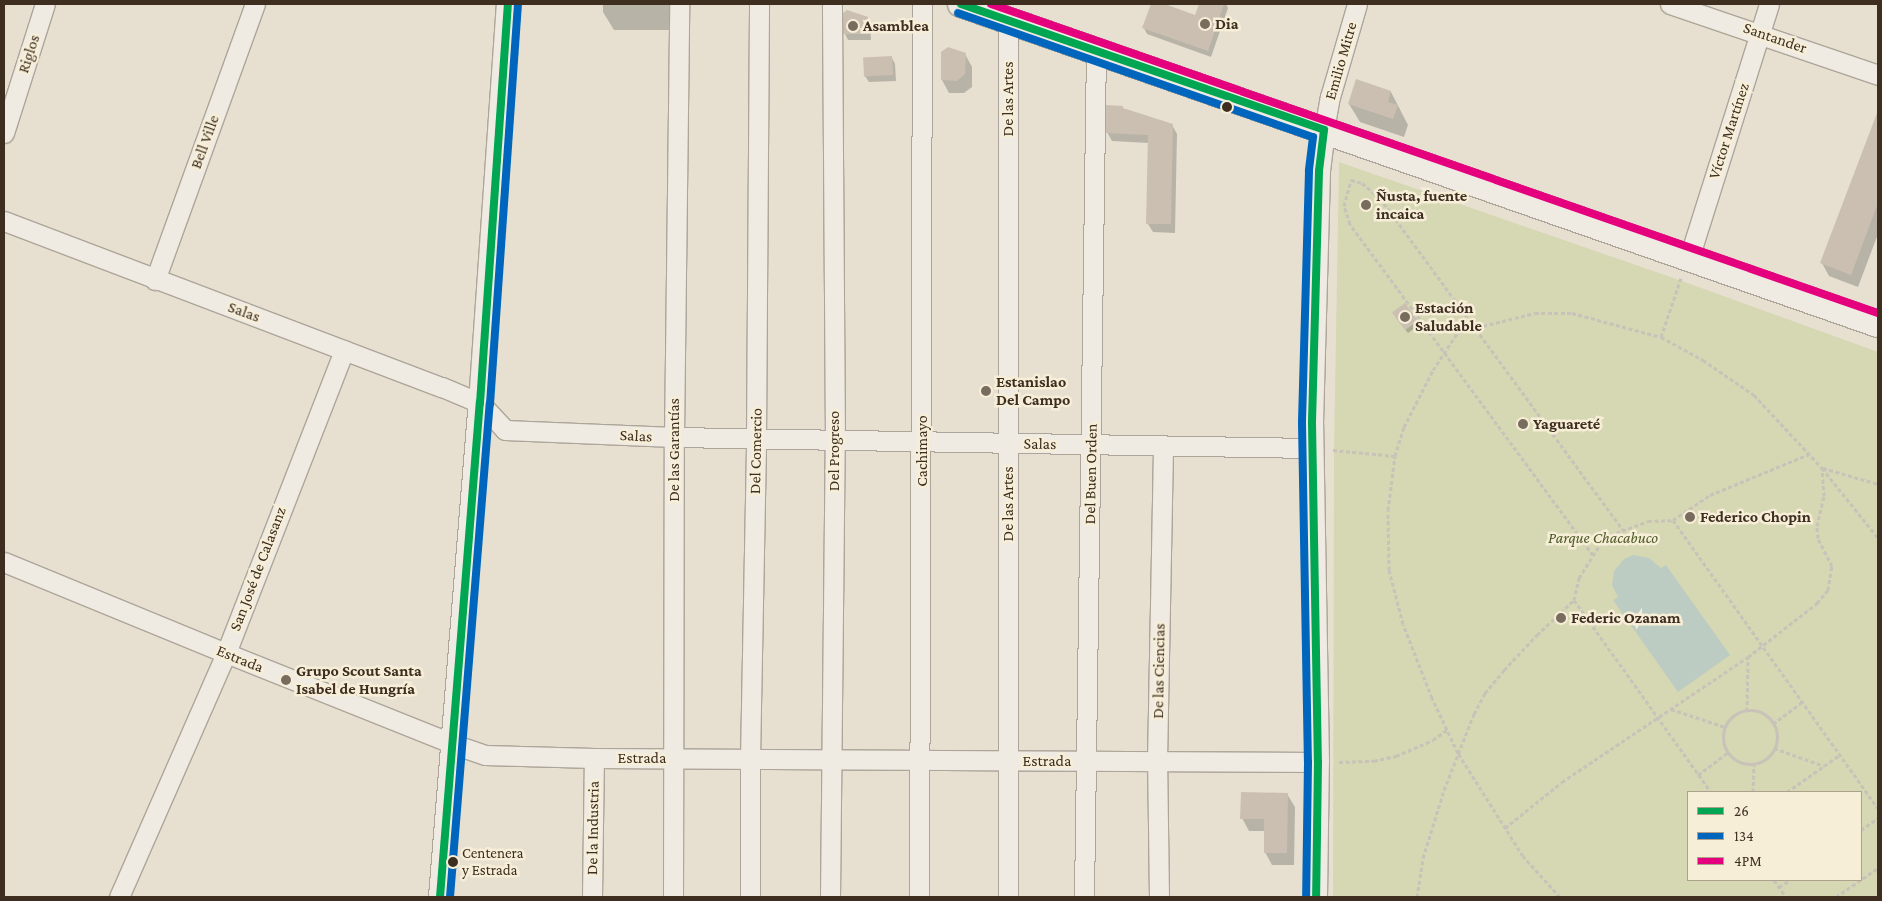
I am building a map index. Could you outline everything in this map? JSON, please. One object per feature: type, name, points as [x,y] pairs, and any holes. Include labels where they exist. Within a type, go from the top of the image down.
[{"type":"main road","points":[[962,4],[1878,324]]},
{"type":"street","name":"Riglos","points":[[4,133],[46,4]]},
{"type":"street","name":"Bell Ville","points":[[155,280],[255,4]]},
{"type":"street","points":[[440,897],[480,403],[508,4]]},
{"type":"street","name":"De las Garantías","points":[[674,897],[674,437],[679,4]]},
{"type":"street","name":"Del Comercio","points":[[750,897],[759,4]]},
{"type":"street","name":"Del Progreso","points":[[830,897],[830,759],[835,440],[832,4]]},
{"type":"street","name":"Cachimayo","points":[[919,897],[922,4]]},
{"type":"street","name":"Emilio Mitre","points":[[1316,897],[1318,762],[1312,448],[1319,171],[1330,97],[1357,4]]},
{"type":"street","name":"Santander","points":[[1670,4],[1760,33],[1878,75]]},
{"type":"street","name":"Víctor Martínez","points":[[1689,258],[1769,4]]},
{"type":"street","name":"De las Artes","points":[[1008,20],[1008,897]]},
{"type":"street","name":"Del Buen Orden","points":[[1084,897],[1096,51]]},
{"type":"street","name":"Salas","points":[[4,221],[480,403],[505,430],[756,439],[1312,448]]},
{"type":"street","name":"San José de Calasanz","points":[[119,897],[226,653],[344,350]]},
{"type":"street","name":"De las Ciencias","points":[[1159,897],[1157,761],[1163,446]]},
{"type":"street","name":"Estrada","points":[[4,562],[453,744],[486,754],[594,758],[1318,762]]},
{"type":"street","name":"De la Industria","points":[[592,897],[594,758]]},
{"type":"path","points":[[1593,555],[1350,224],[1344,206],[1351,180],[1362,183],[1380,198],[1623,530]]},
{"type":"path","points":[[1661,337],[1689,258]]},
{"type":"path","points":[[1560,897],[1523,856],[1458,753],[1403,624],[1388,570],[1388,510],[1395,456],[1404,427],[1433,370],[1458,332],[1534,313],[1572,313],[1661,337],[1703,360],[1754,395],[1822,468],[1878,538]]},
{"type":"path","points":[[1312,448],[1395,456]]},
{"type":"path","points":[[1417,897],[1423,858],[1444,790],[1474,714],[1485,693],[1537,635],[1574,600],[1579,578],[1604,538],[1648,521],[1673,520],[1710,495],[1809,454]]},
{"type":"path","points":[[1822,468],[1878,484]]},
{"type":"path","points":[[1505,828],[1562,782],[1748,658],[1817,603],[1828,590],[1832,566],[1818,538],[1817,526],[1824,496],[1822,468]]},
{"type":"path","points":[[1673,520],[1878,808]]},
{"type":"path","points":[[1574,600],[1656,718],[1710,791]]},
{"type":"path","points":[[1747,710],[1748,658]]},
{"type":"path","points":[[1773,724],[1803,701]]},
{"type":"path","points":[[1671,708],[1725,727]]},
{"type":"path","points":[[1747,710],[1762,713],[1773,724],[1776,736],[1774,748],[1766,758],[1754,763],[1739,761],[1728,752],[1723,737],[1725,727],[1736,714],[1747,710]]},
{"type":"path","points":[[1318,762],[1374,762],[1396,756],[1432,740],[1447,730]]},
{"type":"path","points":[[1774,748],[1824,766]]},
{"type":"path","points":[[1698,775],[1728,752]]},
{"type":"path","points":[[1787,791],[1841,754]]},
{"type":"path","points":[[1753,791],[1754,763]]},
{"type":"path","points":[[1862,829],[1878,818]]},
{"type":"path","points":[[1862,879],[1878,868]]},
{"type":"path","points":[[1775,881],[1786,897]]},
{"type":"path","points":[[1779,887],[1788,881]]},
{"type":"path","points":[[1836,897],[1859,881]]},
{"type":"green space","name":"Parque Chacabuco","points":[[1339,162],[1682,281],[1878,352],[1878,897],[1333,897],[1334,451]]},
{"type":"shaded area","points":[[1633,555],[1649,558],[1661,568],[1666,565],[1730,655],[1678,692],[1613,600],[1618,597],[1612,585],[1614,571],[1624,559]]},
{"type":"building","points":[[1151,4],[1165,4],[1195,15],[1199,4],[1224,4],[1208,51],[1142,28]]},
{"type":"building","name":"Asamblea","points":[[847,10],[868,17],[868,34],[843,34],[843,13]]},
{"type":"building","points":[[948,47],[966,53],[965,74],[957,81],[941,80],[941,52]]},
{"type":"building","points":[[892,56],[893,75],[864,76],[863,58]]},
{"type":"building","points":[[1356,79],[1391,91],[1388,102],[1398,105],[1393,119],[1348,104]]},
{"type":"building","points":[[1106,105],[1123,106],[1123,108],[1173,124],[1171,224],[1146,224],[1148,135],[1106,133]]},
{"type":"building","points":[[1877,113],[1878,203],[1851,275],[1820,263]]},
{"type":"building","name":"Estación Saludable","points":[[1405,303],[1418,321],[1405,330],[1392,312]]},
{"type":"building","points":[[1241,792],[1288,793],[1287,853],[1264,853],[1264,819],[1240,819]]},
{"type":"transit line","name":"26","points":[[440,897],[480,403],[508,4]]},
{"type":"transit line","name":"26","points":[[961,4],[1324,130],[1319,171],[1312,423],[1318,762],[1316,897]]},
{"type":"transit line","name":"4PM","points":[[991,4],[1878,313]]},
{"type":"transit line","name":"134","points":[[450,897],[490,404],[518,5]]},
{"type":"transit line","name":"134","points":[[958,13],[1313,137],[1309,171],[1302,423],[1308,762],[1306,897]]},
{"type":"place","name":"Dia","points":[[1205,24]]},
{"type":"place","name":"Asamblea","points":[[853,26]]},
{"type":"place","name":"Ñusta, fuente incaica","points":[[1366,205]]},
{"type":"place","name":"Estación Saludable","points":[[1405,317]]},
{"type":"place","name":"Estanislao Del Campo","points":[[986,391]]},
{"type":"place","name":"Yaguareté","points":[[1523,424]]},
{"type":"place","name":"Federico Chopin","points":[[1690,517]]},
{"type":"place","name":"Federic Ozanam","points":[[1561,618]]},
{"type":"place","name":"Grupo Scout Santa Isabel de Hungría","points":[[286,680]]},
{"type":"place","name":"Centenera y Estrada","points":[[453,862]]}]
